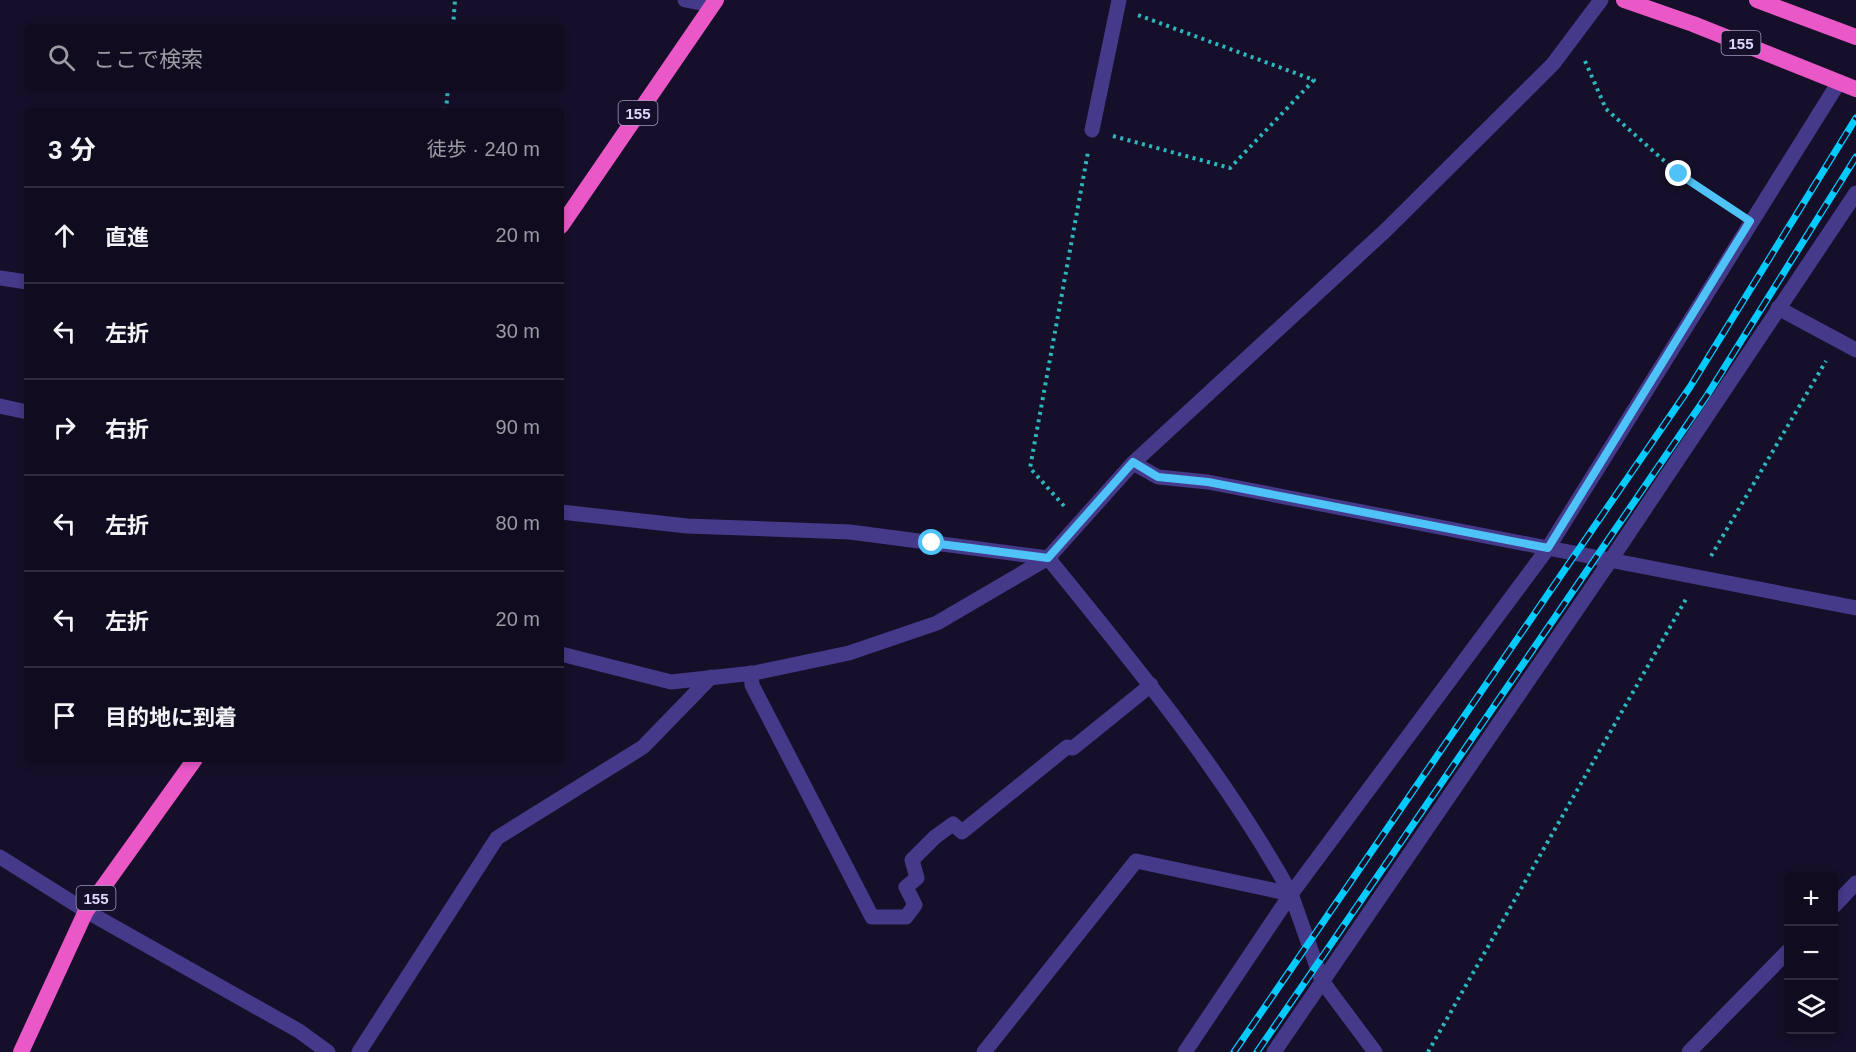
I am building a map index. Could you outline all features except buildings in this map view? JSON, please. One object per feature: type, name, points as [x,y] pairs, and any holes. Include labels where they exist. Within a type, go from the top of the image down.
[{"type":"highway","name":"155","points":[[1624,0],[1693,24],[1856,89]]},
{"type":"highway","points":[[1756,0],[1856,37]]},
{"type":"highway","name":"155","points":[[564,222],[714,2]]},
{"type":"highway","name":"155","points":[[21,1052],[86,911],[193,762]]},
{"type":"street","points":[[686,0],[714,2]]},
{"type":"street","points":[[564,655],[671,682],[751,673],[849,654],[938,623],[1048,558],[1081,524],[1133,462],[1386,230],[1553,64],[1601,0]]},
{"type":"street","points":[[1092,130],[1119,4]]},
{"type":"street","points":[[1185,1052],[1291,894],[1548,548],[1750,221],[1839,82]]},
{"type":"street","points":[[1274,1052],[1610,561],[1856,193]]},
{"type":"street","points":[[0,278],[24,282]]},
{"type":"street","points":[[1778,308],[1856,350]]},
{"type":"street","points":[[0,406],[24,411]]},
{"type":"street","points":[[1133,462],[1158,477],[1208,482],[1856,608]]},
{"type":"street","points":[[564,512],[687,526],[850,532],[1048,558],[1151,685],[1260,838],[1291,894],[1322,981],[1375,1052]]},
{"type":"street","points":[[751,673],[752,685],[872,917],[906,917],[915,905],[906,887],[917,878],[912,860],[935,837],[953,824],[962,832],[1067,747],[1073,748],[1151,685]]},
{"type":"street","points":[[359,1052],[497,838],[643,747],[711,677]]},
{"type":"street","points":[[0,856],[86,911],[299,1031],[328,1052]]},
{"type":"street","points":[[984,1052],[1136,861],[1291,894]]},
{"type":"street","points":[[1838,901],[1856,883]]},
{"type":"street","points":[[1689,1052],[1784,955]]},
{"type":"path","points":[[453,24],[455,0]]},
{"type":"path","points":[[1081,524],[1030,468],[1092,130],[1230,168],[1314,80],[1119,4]]},
{"type":"path","points":[[1574,36],[1606,109],[1679,174],[1750,221]]},
{"type":"path","points":[[446,108],[448,90]]},
{"type":"path","points":[[1428,1052],[1698,578],[1838,340]]},
{"type":"railway","points":[[1234,1052],[1690,387],[1856,118]]},
{"type":"railway","points":[[1257,1052],[1706,397],[1856,157]]},
{"type":"route","points":[[932,543],[1048,558],[1081,524],[1133,462],[1158,477],[1208,482],[1548,548],[1750,221],[1679,174]]}]
